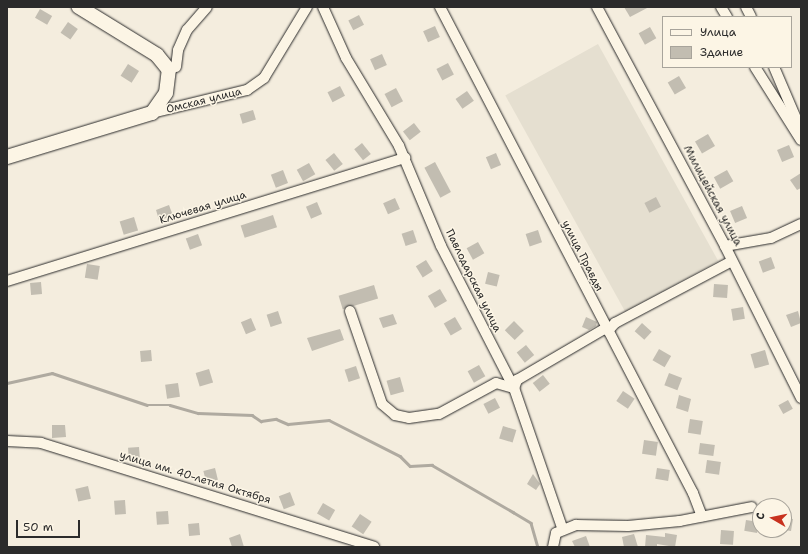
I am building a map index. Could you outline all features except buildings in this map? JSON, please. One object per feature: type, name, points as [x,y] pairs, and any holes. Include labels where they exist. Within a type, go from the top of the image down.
[{"type":"street","points":[[79,7],[158,55],[170,65],[187,30],[207,7]]},
{"type":"street","name":"Омская улица","points":[[7,157],[152,113],[247,90],[264,78],[307,7]]},
{"type":"street","name":"Павлодарская улица","points":[[324,7],[346,58],[405,158],[441,246],[514,388],[563,530]]},
{"type":"street","name":"улица Правды","points":[[440,7],[694,493],[702,516]]},
{"type":"street","name":"Милицейская улица","points":[[597,7],[725,246],[801,398]]},
{"type":"street","points":[[721,7],[726,16]]},
{"type":"street","points":[[746,7],[750,16]]},
{"type":"street","name":"Омская улица","points":[[152,113],[166,94],[170,65]]},
{"type":"street","points":[[756,68],[801,140]]},
{"type":"street","points":[[774,68],[801,130]]},
{"type":"street","name":"Ключевая улица","points":[[7,281],[405,158]]},
{"type":"street","points":[[725,246],[771,238],[801,224]]},
{"type":"street","points":[[350,311],[382,404],[395,415],[409,418],[439,414],[496,383],[514,388],[517,380],[615,323],[732,261]]},
{"type":"street","name":"улица им. 40-летия Октября","points":[[7,441],[41,443],[374,547]]},
{"type":"street","points":[[553,547],[556,533],[576,525],[628,526],[702,516],[752,507]]},
{"type":"shaded area","points":[[598,44],[718,261],[626,312],[505,95]]},
{"type":"waterway","points":[[7,383],[52,373],[147,405],[170,405],[198,413],[252,415],[261,421],[276,419],[288,424],[329,420],[400,456],[410,466],[432,465],[513,512],[531,523],[538,547]]}]
